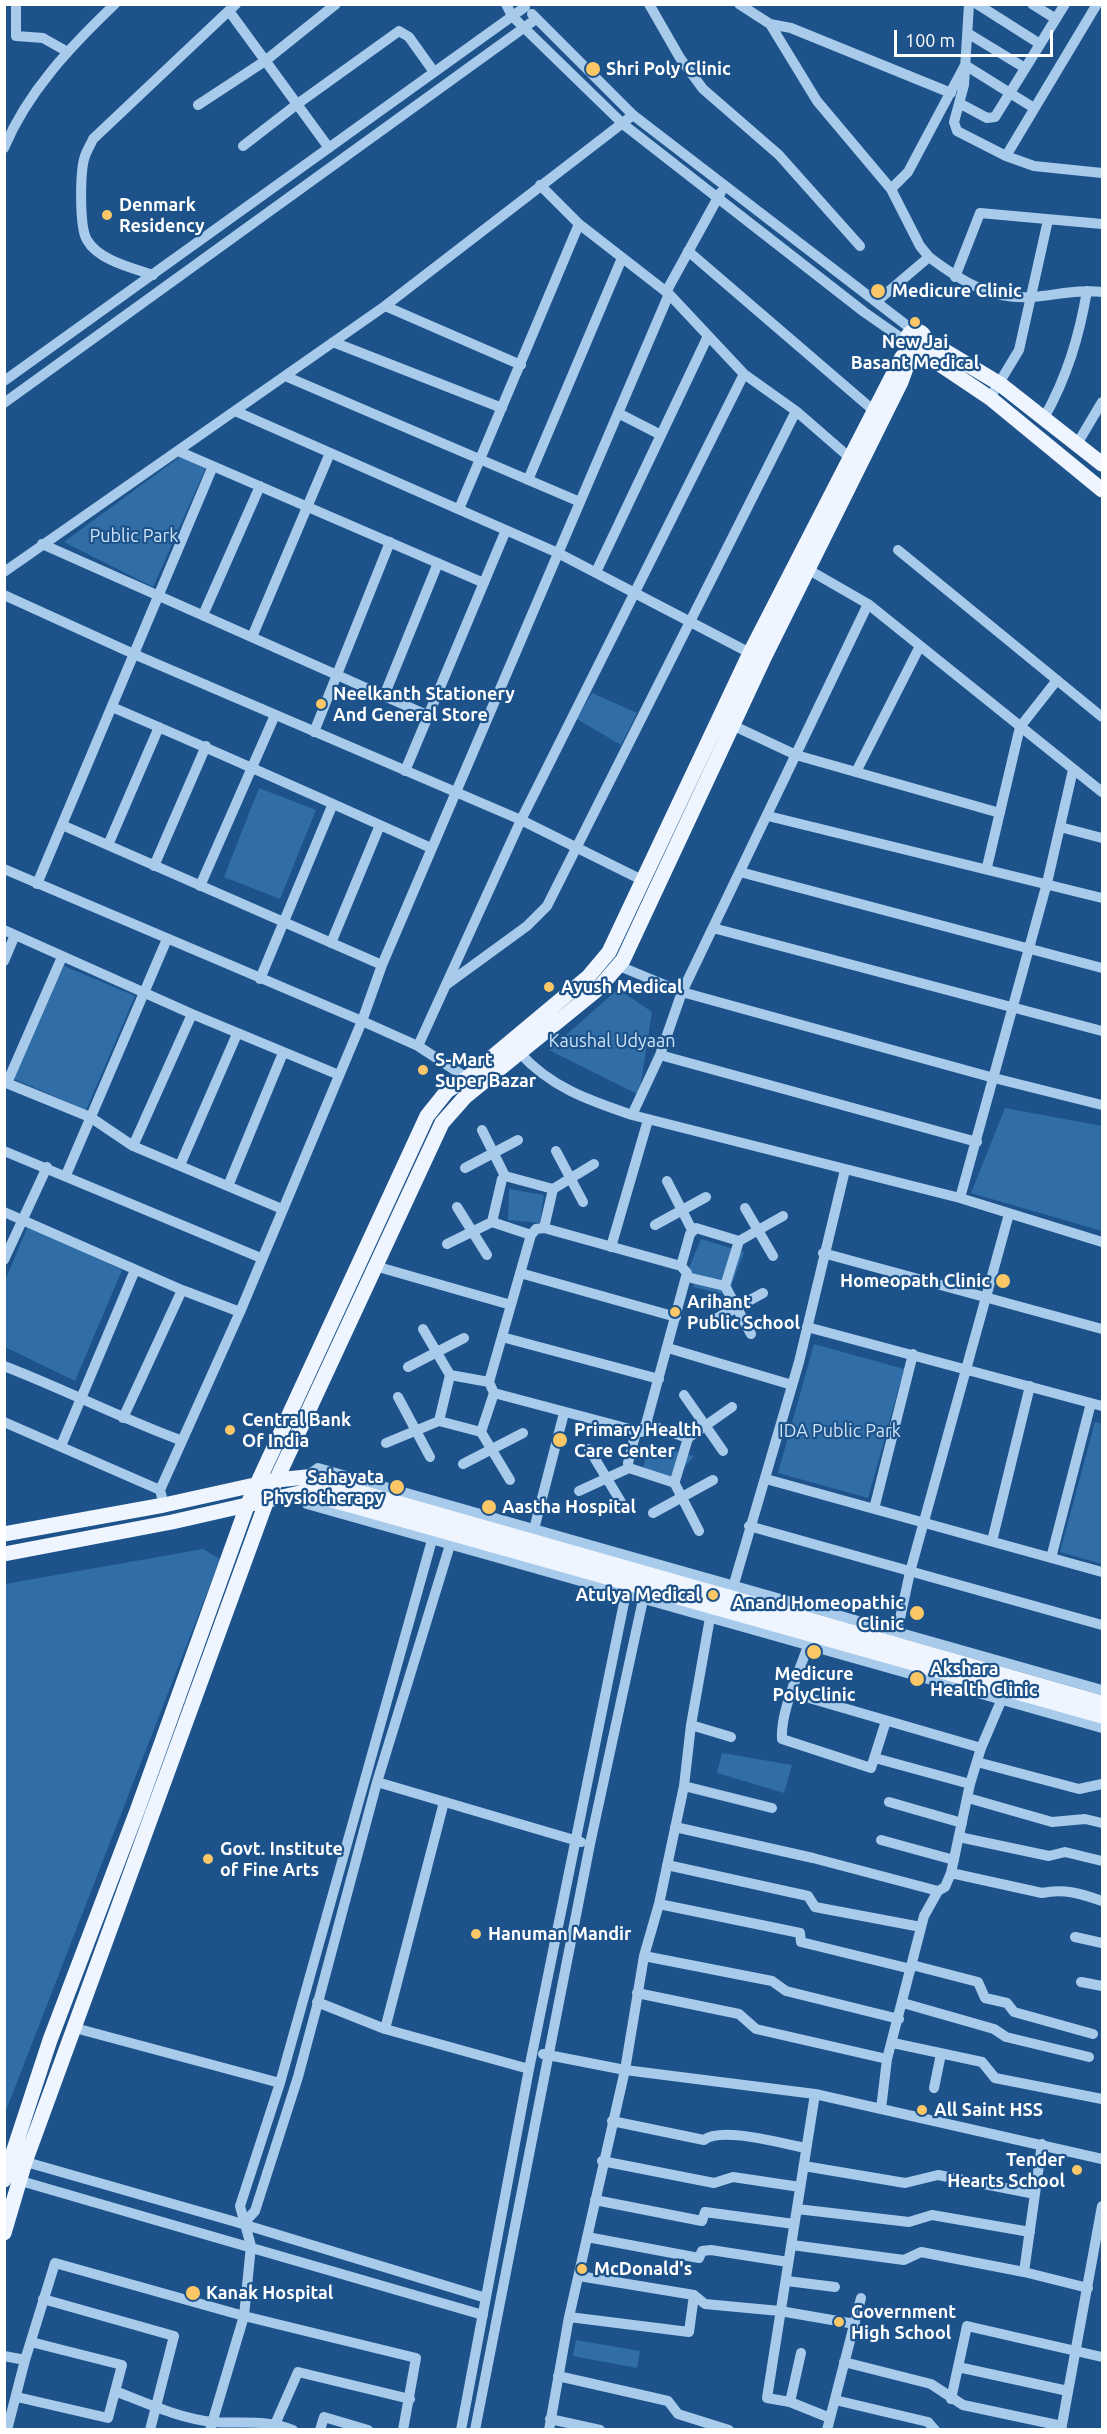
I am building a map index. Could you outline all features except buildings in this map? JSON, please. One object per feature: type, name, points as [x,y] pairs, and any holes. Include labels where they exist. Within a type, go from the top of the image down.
[{"type":"main road","points":[[914,343],[1000,384],[1102,464]]},
{"type":"main road","points":[[914,343],[990,398],[1102,490]]},
{"type":"main road","points":[[4,2233],[13,2159],[50,2040],[137,1811],[247,1506],[427,1116],[447,1091],[588,977],[609,952],[750,653],[873,410],[914,343]]},
{"type":"main road","points":[[13,2159],[75,2028],[267,1500],[442,1123],[465,1096],[598,989],[619,966],[732,725],[901,382],[914,343]]},
{"type":"main road","points":[[4,1534],[162,1498],[255,1485],[277,1479],[532,1537],[628,1583]]},
{"type":"main road","points":[[4,1554],[247,1506],[305,1484],[645,1587],[711,1612],[809,1641],[1006,1689],[1102,1716]]},
{"type":"main road","points":[[645,1587],[732,1592],[895,1639],[1006,1689],[1102,1703]]},
{"type":"street","points":[[16,4],[10,37],[43,38],[66,51]]},
{"type":"street","points":[[4,148],[38,89],[66,51],[115,4]]},
{"type":"street","points":[[198,105],[265,61],[336,4]]},
{"type":"street","points":[[506,4],[512,16],[623,124],[718,198],[914,343]]},
{"type":"street","points":[[649,4],[680,58],[703,89],[779,155],[860,246]]},
{"type":"street","points":[[739,4],[770,24],[791,28],[951,93]]},
{"type":"street","points":[[969,4],[969,34],[954,122],[957,130],[1006,156],[1034,166],[1102,173]]},
{"type":"street","points":[[976,4],[1040,44]]},
{"type":"street","points":[[1032,4],[1056,19]]},
{"type":"street","points":[[959,103],[987,118],[995,117],[1065,4]]},
{"type":"street","points":[[1006,156],[1097,4]]},
{"type":"street","points":[[4,381],[482,38],[522,6],[633,116],[876,302],[914,343]]},
{"type":"street","points":[[153,274],[122,264],[99,252],[87,240],[83,224],[84,157],[93,139],[233,8],[265,61],[329,148]]},
{"type":"street","points":[[4,403],[536,19]]},
{"type":"street","points":[[770,24],[818,101],[891,189],[928,257],[976,289],[994,294],[1030,297],[1102,291]]},
{"type":"street","points":[[243,146],[399,31],[409,37],[434,72]]},
{"type":"street","points":[[969,34],[1025,68]]},
{"type":"street","points":[[482,38],[491,51]]},
{"type":"street","points":[[891,189],[908,172],[965,65]]},
{"type":"street","points":[[965,65],[1034,108]]},
{"type":"street","points":[[4,572],[385,306],[633,116]]},
{"type":"street","points":[[540,185],[579,224],[667,293],[744,374],[796,411],[849,457]]},
{"type":"street","points":[[4,1422],[61,1446],[162,1498],[180,1440],[240,1312],[362,1021],[382,965],[431,848],[456,794],[667,293],[725,186]]},
{"type":"street","points":[[955,277],[980,213],[1102,224]]},
{"type":"street","points":[[990,398],[1019,350],[1048,220]]},
{"type":"street","points":[[459,509],[579,224]]},
{"type":"street","points":[[688,251],[873,410]]},
{"type":"street","points":[[876,302],[928,257]]},
{"type":"street","points":[[528,480],[622,258]]},
{"type":"street","points":[[1044,418],[1058,393],[1076,347],[1087,291]]},
{"type":"street","points":[[385,306],[520,365]]},
{"type":"street","points":[[596,572],[708,336]]},
{"type":"street","points":[[333,342],[502,408]]},
{"type":"street","points":[[418,1046],[521,820],[744,374]]},
{"type":"street","points":[[285,376],[580,502]]},
{"type":"street","points":[[1077,444],[1102,402]]},
{"type":"street","points":[[235,411],[558,553],[750,653]]},
{"type":"street","points":[[445,985],[527,926],[547,906],[796,411]]},
{"type":"street","points":[[618,413],[661,435]]},
{"type":"street","points":[[178,451],[484,583]]},
{"type":"street","points":[[252,637],[330,453]]},
{"type":"street","points":[[37,884],[136,655],[158,596],[213,466]]},
{"type":"street","points":[[203,615],[260,486]]},
{"type":"street","points":[[405,771],[506,530]]},
{"type":"street","points":[[314,732],[390,542]]},
{"type":"street","points":[[42,544],[428,715]]},
{"type":"street","points":[[898,550],[1102,717]]},
{"type":"street","points":[[384,696],[438,563]]},
{"type":"street","points":[[809,570],[868,604],[1102,792]]},
{"type":"street","points":[[4,595],[136,655],[521,820],[644,881]]},
{"type":"street","points":[[632,1115],[660,1054],[682,992],[868,604]]},
{"type":"street","points":[[856,772],[920,646]]},
{"type":"street","points":[[987,867],[1020,727],[1057,680]]},
{"type":"street","points":[[112,706],[251,766],[332,806],[431,848]]},
{"type":"street","points":[[200,886],[275,715]]},
{"type":"street","points":[[732,725],[796,755],[1000,813]]},
{"type":"street","points":[[108,845],[159,727]]},
{"type":"street","points":[[154,866],[206,746]]},
{"type":"street","points":[[960,1198],[1047,883],[1073,770]]},
{"type":"street","points":[[260,979],[332,806]]},
{"type":"street","points":[[768,816],[987,867],[1102,898]]},
{"type":"street","points":[[62,825],[382,965]]},
{"type":"street","points":[[331,943],[380,825]]},
{"type":"street","points":[[1060,827],[1102,838]]},
{"type":"street","points":[[4,869],[418,1046],[467,1077]]},
{"type":"street","points":[[740,872],[1102,968]]},
{"type":"street","points":[[713,928],[1013,1010],[1102,1031]]},
{"type":"street","points":[[4,930],[237,1034],[339,1075]]},
{"type":"street","points":[[4,962],[15,934]]},
{"type":"street","points":[[66,1176],[146,994],[167,939]]},
{"type":"street","points":[[62,957],[6,1083],[90,1117],[133,1146],[282,1209]]},
{"type":"street","points":[[619,966],[682,992],[994,1078],[1102,1105]]},
{"type":"street","points":[[133,1146],[192,1014]]},
{"type":"street","points":[[180,1166],[237,1034]]},
{"type":"street","points":[[519,1052],[536,1070],[580,1098],[632,1115],[960,1198],[1102,1242]]},
{"type":"street","points":[[228,1186],[283,1053]]},
{"type":"street","points":[[660,1054],[976,1142]]},
{"type":"street","points":[[611,1247],[648,1120]]},
{"type":"street","points":[[482,1130],[505,1176],[553,1190]]},
{"type":"street","points":[[465,1168],[518,1140]]},
{"type":"street","points":[[4,1151],[261,1258]]},
{"type":"street","points":[[556,1151],[582,1202]]},
{"type":"street","points":[[544,1228],[553,1190],[594,1164]]},
{"type":"street","points":[[4,1260],[47,1167]]},
{"type":"street","points":[[564,1413],[532,1537],[732,1592],[749,1526],[766,1479],[792,1385],[845,1170]]},
{"type":"street","points":[[492,1222],[502,1179],[505,1176]]},
{"type":"street","points":[[667,1181],[692,1230],[681,1266]]},
{"type":"street","points":[[655,1225],[706,1197]]},
{"type":"street","points":[[456,1207],[488,1255]]},
{"type":"street","points":[[745,1208],[773,1256]]},
{"type":"street","points":[[4,1212],[182,1290],[240,1312]]},
{"type":"street","points":[[1009,1214],[910,1572],[895,1639],[1102,1690]]},
{"type":"street","points":[[725,1286],[739,1241],[783,1216]]},
{"type":"street","points":[[447,1244],[492,1222],[531,1234]]},
{"type":"street","points":[[423,1329],[450,1375],[492,1388],[564,1413],[636,1432],[644,1430],[646,1425],[687,1277],[684,1268],[544,1228],[536,1229],[531,1234],[502,1337],[492,1388],[482,1432],[510,1479]]},
{"type":"street","points":[[692,1230],[700,1228],[739,1241]]},
{"type":"street","points":[[823,1253],[988,1296],[1102,1329]]},
{"type":"street","points":[[375,1266],[511,1305]]},
{"type":"street","points":[[61,1446],[135,1270]]},
{"type":"street","points":[[520,1274],[676,1317]]},
{"type":"street","points":[[687,1277],[725,1286],[752,1334]]},
{"type":"street","points":[[123,1418],[182,1290]]},
{"type":"street","points":[[710,1322],[763,1293]]},
{"type":"street","points":[[807,1327],[1097,1405],[1051,1558]]},
{"type":"street","points":[[502,1337],[659,1379]]},
{"type":"street","points":[[408,1367],[464,1338]]},
{"type":"street","points":[[668,1348],[792,1385]]},
{"type":"street","points":[[874,1509],[913,1354]]},
{"type":"street","points":[[4,1366],[83,1397],[123,1418],[180,1440]]},
{"type":"street","points":[[439,1421],[450,1375]]},
{"type":"street","points":[[992,1541],[1030,1386]]},
{"type":"street","points":[[684,1395],[723,1451]]},
{"type":"street","points":[[398,1397],[430,1457]]},
{"type":"street","points":[[674,1482],[688,1438],[732,1407]]},
{"type":"street","points":[[386,1443],[439,1421],[482,1432]]},
{"type":"street","points":[[646,1425],[688,1438]]},
{"type":"street","points":[[629,1468],[628,1463],[636,1432]]},
{"type":"street","points":[[463,1464],[524,1433]]},
{"type":"street","points":[[589,1449],[621,1502]]},
{"type":"street","points":[[579,1491],[629,1468],[674,1482],[699,1531]]},
{"type":"street","points":[[766,1479],[1102,1572]]},
{"type":"street","points":[[653,1513],[713,1480]]},
{"type":"street","points":[[305,1484],[307,1504],[450,1545],[628,1583],[529,2069],[461,2430]]},
{"type":"street","points":[[749,1526],[1102,1625]]},
{"type":"street","points":[[211,2426],[244,2316],[251,2246],[243,2224],[240,2206],[280,2083],[432,1540]]},
{"type":"street","points":[[243,2224],[255,2211],[298,2077],[377,1782],[450,1545]]},
{"type":"street","points":[[475,2430],[590,1844],[645,1587]]},
{"type":"street","points":[[600,2429],[550,2424],[569,2317],[602,2161],[625,2070],[644,1956],[659,1904],[684,1786],[691,1725],[711,1612]]},
{"type":"street","points":[[809,1641],[792,1693],[782,1739],[872,1768],[886,1720]]},
{"type":"street","points":[[880,2109],[887,2059],[893,2043],[924,1916],[938,1891],[945,1887],[951,1873],[970,1784],[981,1748],[1006,1689],[1102,1728]]},
{"type":"street","points":[[792,1693],[981,1748]]},
{"type":"street","points":[[691,1725],[731,1737]]},
{"type":"street","points":[[875,1758],[970,1784]]},
{"type":"street","points":[[977,1762],[1079,1790],[1102,1784]]},
{"type":"street","points":[[377,1782],[590,1844]]},
{"type":"street","points":[[684,1786],[772,1808]]},
{"type":"street","points":[[968,1798],[1052,1822],[1085,1819],[1102,1823]]},
{"type":"street","points":[[385,2029],[444,1802]]},
{"type":"street","points":[[889,1802],[962,1823]]},
{"type":"street","points":[[675,1827],[813,1858],[938,1891]]},
{"type":"street","points":[[959,1837],[1048,1856],[1065,1852],[1102,1861]]},
{"type":"street","points":[[881,1840],[954,1860]]},
{"type":"street","points":[[667,1865],[808,1896],[815,1907],[921,1928]]},
{"type":"street","points":[[951,1873],[1042,1893],[1057,1889],[1072,1891],[1102,1901]]},
{"type":"street","points":[[659,1904],[800,1933],[801,1942],[978,1982],[985,1998],[1007,2003],[1014,2012],[1093,2034]]},
{"type":"street","points":[[1075,1937],[1102,1943]]},
{"type":"street","points":[[644,1956],[771,1981],[786,1991],[899,2019]]},
{"type":"street","points":[[1081,1982],[1102,1986]]},
{"type":"street","points":[[637,1993],[739,2014],[756,2029],[887,2059]]},
{"type":"street","points":[[317,2001],[385,2029],[529,2069]]},
{"type":"street","points":[[903,2003],[994,2029],[1006,2037],[1089,2057]]},
{"type":"street","points":[[75,2028],[280,2083]]},
{"type":"street","points":[[893,2043],[982,2062],[995,2078],[1102,2098]]},
{"type":"street","points":[[533,2052],[625,2070],[815,2094],[1102,2159]]},
{"type":"street","points":[[934,2088],[940,2054]]},
{"type":"street","points":[[815,2094],[767,2398],[790,2402],[830,2418]]},
{"type":"street","points":[[612,2121],[704,2140],[711,2135],[732,2135],[806,2148]]},
{"type":"street","points":[[1024,2272],[1042,2144]]},
{"type":"street","points":[[13,2159],[243,2224],[486,2298]]},
{"type":"street","points":[[602,2161],[714,2183],[733,2177],[800,2187]]},
{"type":"street","points":[[804,2166],[904,2183],[938,2175],[1035,2194]]},
{"type":"street","points":[[9,2178],[251,2246],[483,2315]]},
{"type":"street","points":[[595,2200],[702,2221],[705,2212],[794,2224]]},
{"type":"street","points":[[844,2362],[931,2384],[963,2405],[1061,2428],[1102,2206]]},
{"type":"street","points":[[797,2209],[909,2222],[932,2215],[1030,2232]]},
{"type":"street","points":[[587,2237],[699,2258],[702,2251],[711,2250],[788,2262]]},
{"type":"street","points":[[792,2245],[904,2260],[921,2252],[1024,2272],[1088,2288]]},
{"type":"street","points":[[7,2430],[17,2397],[24,2360],[55,2263],[244,2316],[416,2358],[403,2430]]},
{"type":"street","points":[[579,2276],[694,2295],[705,2304],[780,2311],[855,2324]]},
{"type":"street","points":[[787,2281],[835,2287]]},
{"type":"street","points":[[569,2317],[689,2332],[694,2295]]},
{"type":"street","points":[[827,2430],[861,2298]]},
{"type":"street","points":[[43,2299],[174,2336],[150,2430]]},
{"type":"street","points":[[951,2399],[967,2326],[1102,2357]]},
{"type":"street","points":[[17,2397],[108,2418],[122,2365],[31,2342]]},
{"type":"street","points":[[790,2402],[801,2353]]},
{"type":"street","points":[[4,2356],[24,2360]]},
{"type":"street","points":[[958,2367],[1068,2391]]},
{"type":"street","points":[[274,2426],[298,2372],[410,2399]]},
{"type":"street","points":[[558,2376],[668,2401],[678,2414],[729,2430]]},
{"type":"street","points":[[115,2391],[211,2426],[274,2426],[293,2430]]},
{"type":"street","points":[[835,2400],[928,2422],[935,2430]]},
{"type":"street","points":[[320,2430],[324,2417],[368,2430]]},
{"type":"green space","name":"Public Park","points":[[181,456],[207,465],[153,587],[64,542]]},
{"type":"green space","points":[[592,693],[637,713],[621,745],[577,719]]},
{"type":"green space","points":[[259,788],[316,810],[280,899],[224,877]]},
{"type":"green space","points":[[64,966],[135,996],[86,1110],[14,1079]]},
{"type":"green space","name":"Kaushal Udyaan","points":[[618,989],[652,1012],[639,1095],[549,1050]]},
{"type":"green space","points":[[1005,1108],[1102,1126],[1102,1231],[971,1193]]},
{"type":"green space","points":[[509,1189],[544,1195],[540,1223],[508,1220]]},
{"type":"green space","points":[[28,1226],[122,1270],[75,1381],[5,1347],[4,1283]]},
{"type":"green space","points":[[701,1239],[744,1252],[728,1295],[693,1287],[696,1276],[687,1273]]},
{"type":"green space","name":"IDA Public Park","points":[[814,1344],[904,1369],[868,1498],[778,1473]]},
{"type":"green space","points":[[1095,1422],[1102,1424],[1102,1564],[1060,1552]]},
{"type":"green space","points":[[648,1444],[694,1456],[669,1485],[643,1469]]},
{"type":"green space","points":[[203,1549],[220,1559],[5,2113],[5,1584]]},
{"type":"green space","points":[[722,1753],[792,1765],[784,1793],[717,1773]]},
{"type":"green space","points":[[576,2340],[640,2351],[637,2368],[573,2356]]},
{"type":"place","name":"Shri Poly Clinic","points":[[593,69]]},
{"type":"place","name":"Denmark Residency","points":[[107,215]]},
{"type":"place","name":"Medicure Clinic","points":[[878,291]]},
{"type":"place","name":"New Jai Basant Medical","points":[[915,322]]},
{"type":"place","name":"Neelkanth Stationery And General Store","points":[[321,704]]},
{"type":"place","name":"Ayush Medical","points":[[549,987]]},
{"type":"place","name":"S-Mart Super Bazar","points":[[423,1070]]},
{"type":"place","name":"Homeopath Clinic","points":[[1003,1281]]},
{"type":"place","name":"Arihant Public School","points":[[675,1312]]},
{"type":"place","name":"Central Bank Of India","points":[[230,1430]]},
{"type":"place","name":"Primary Health Care Center","points":[[560,1440]]},
{"type":"place","name":"Sahayata Physiotherapy","points":[[397,1487]]},
{"type":"place","name":"Aastha Hospital","points":[[489,1507]]},
{"type":"place","name":"Atulya Medical","points":[[713,1595]]},
{"type":"place","name":"Anand Homeopathic Clinic","points":[[917,1613]]},
{"type":"place","name":"Medicure PolyClinic","points":[[814,1652]]},
{"type":"place","name":"Akshara Health Clinic","points":[[917,1679]]},
{"type":"place","name":"Govt. Institute of Fine Arts","points":[[208,1859]]},
{"type":"place","name":"Hanuman Mandir","points":[[476,1934]]},
{"type":"place","name":"All Saint HSS","points":[[922,2110]]},
{"type":"place","name":"Tender Hearts School","points":[[1077,2170]]},
{"type":"place","name":"McDonald's","points":[[582,2269]]},
{"type":"place","name":"Kanak Hospital","points":[[193,2293]]},
{"type":"place","name":"Government High School","points":[[839,2322]]}]
